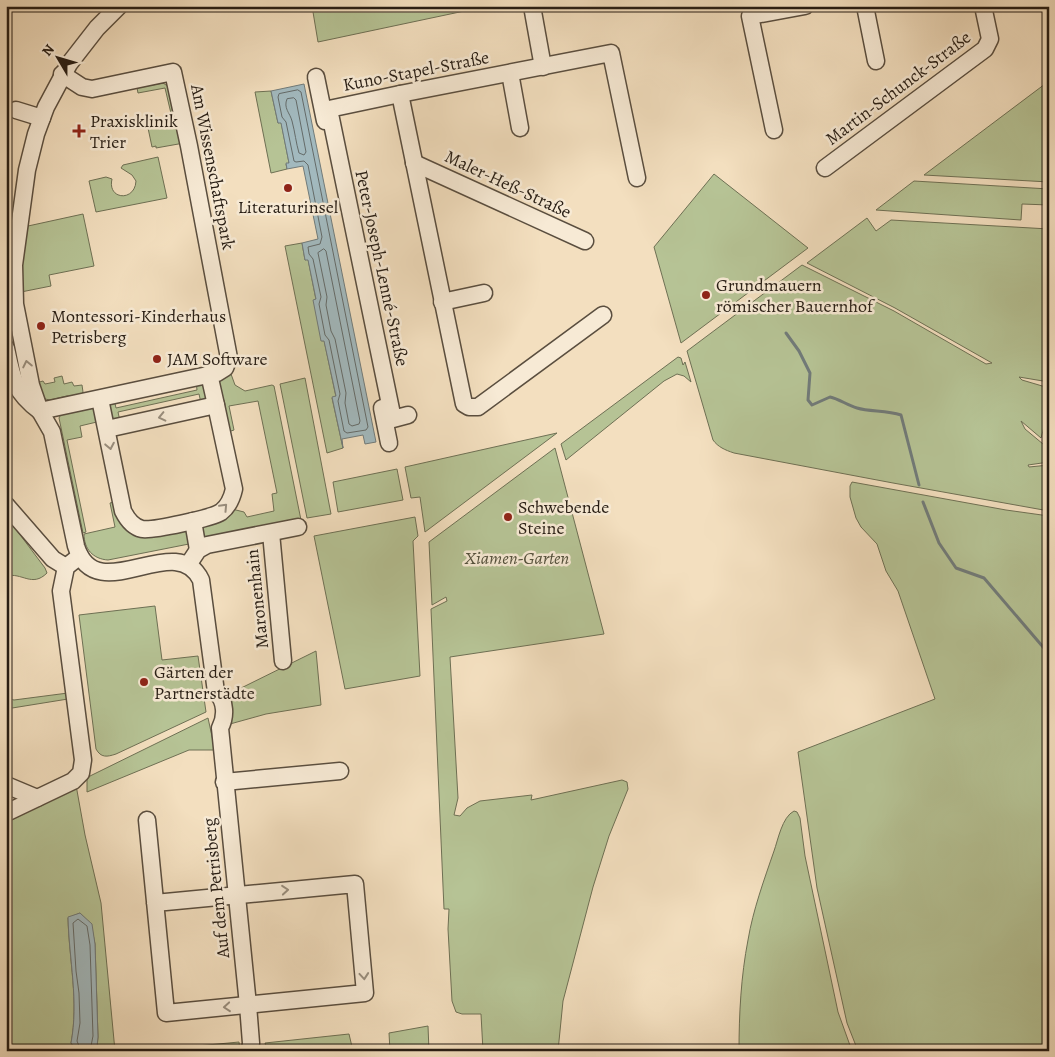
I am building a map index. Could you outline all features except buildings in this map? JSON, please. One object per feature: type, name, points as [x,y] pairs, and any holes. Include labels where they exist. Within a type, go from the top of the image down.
[{"type":"street","points":[[119,6],[88,38],[62,74],[42,118],[13,227],[15,304],[31,385],[40,411],[52,432],[76,546],[80,556],[90,567],[110,573],[163,562],[188,565],[198,550],[193,521]]},
{"type":"street","points":[[532,6],[544,67]]},
{"type":"street","points":[[774,130],[750,16],[805,6]]},
{"type":"street","points":[[865,6],[876,61]]},
{"type":"street","name":"Martin-Schunck-Straße","points":[[825,168],[985,48],[990,39],[983,6]]},
{"type":"street","name":"Kuno-Stapel-Straße","points":[[329,109],[612,53],[636,178]]},
{"type":"street","name":"Am Wissenschaftspark","points":[[40,411],[216,373],[224,368],[229,358],[174,72],[92,89],[82,87],[62,74]]},
{"type":"street","name":"Kuno-Stapel-Straße","points":[[510,73],[520,128]]},
{"type":"street","points":[[316,77],[389,443]]},
{"type":"street","points":[[400,94],[464,404],[469,407],[478,407],[603,315]]},
{"type":"street","name":"Peter-Joseph-Lenné-Straße","points":[[329,109],[393,419],[408,415]]},
{"type":"street","points":[[16,110],[42,118]]},
{"type":"street","name":"Maler-Heß-Straße","points":[[414,163],[585,242]]},
{"type":"street","points":[[6,286],[14,264]]},
{"type":"street","points":[[442,302],[484,293]]},
{"type":"street","points":[[6,348],[11,373],[16,386],[27,401],[40,411]]},
{"type":"street","points":[[100,399],[122,506],[129,520],[139,528],[147,530],[193,521],[218,513],[226,506],[233,494],[232,474],[209,374]]},
{"type":"street","points":[[107,429],[216,405]]},
{"type":"street","points":[[6,505],[53,559],[66,567]]},
{"type":"street","name":"Maronenhain","points":[[198,550],[207,545],[298,527]]},
{"type":"street","name":"Maronenhain","points":[[271,533],[283,661]]},
{"type":"street","points":[[6,813],[73,781],[81,773],[83,760],[67,670],[61,591],[66,567],[80,556]]},
{"type":"street","name":"Auf dem Petrisberg","points":[[188,565],[198,575],[202,585],[216,692],[222,700],[224,710],[224,719],[220,728],[224,782],[252,1048]]},
{"type":"street","points":[[224,782],[340,771]]},
{"type":"street","points":[[6,785],[37,798]]},
{"type":"street","points":[[147,820],[155,903],[166,1013],[365,993],[356,884],[155,903]]},
{"type":"green space","points":[[312,6],[488,6],[318,42]]},
{"type":"green space","points":[[1049,81],[1049,182],[924,175]]},
{"type":"green space","points":[[163,83],[172,89],[184,143],[156,148],[156,146],[152,147],[148,128],[173,122],[165,88],[138,93],[137,88]]},
{"type":"green space","points":[[271,91],[278,123],[281,122],[289,163],[286,164],[287,169],[271,173],[255,92]]},
{"type":"green space","points":[[158,157],[167,198],[96,212],[89,181],[106,177],[112,179],[114,191],[122,196],[127,195],[134,188],[136,181],[132,175],[121,168],[123,165]]},
{"type":"green space","name":"Grundmauern römischer Bauernhof","points":[[714,174],[808,248],[681,343],[654,247]]},
{"type":"green space","points":[[914,181],[1049,189],[1049,205],[1022,204],[1021,220],[876,210]]},
{"type":"green space","points":[[83,214],[94,266],[49,275],[51,286],[21,292],[20,278],[28,226]]},
{"type":"green space","points":[[867,218],[876,231],[891,220],[1049,229],[1049,382],[1019,377],[1022,380],[1049,388],[1049,409],[1041,438],[1021,421],[1025,429],[1049,449],[1049,462],[1028,465],[1029,467],[1049,465],[1049,511],[734,453],[717,445],[713,440],[687,351],[802,265],[894,311],[986,364],[992,363],[895,308],[807,263]]},
{"type":"green space","points":[[302,243],[305,260],[308,259],[322,341],[324,340],[336,397],[332,398],[343,448],[327,453],[285,246]]},
{"type":"green space","points":[[678,357],[681,358],[683,365],[685,362],[691,382],[684,376],[677,374],[664,381],[566,460],[561,444]]},
{"type":"green space","points":[[231,374],[235,385],[245,391],[274,386],[301,520],[200,540],[200,526],[232,509],[244,512],[247,517],[274,511],[272,494],[277,493],[258,401],[229,406],[234,430],[228,432],[218,380],[222,376]]},
{"type":"green space","points":[[62,376],[64,384],[72,382],[74,386],[82,385],[83,392],[78,397],[67,396],[50,400],[45,399],[36,383],[43,381],[45,384],[55,382],[54,378]]},
{"type":"green space","points":[[305,378],[331,514],[307,518],[280,384]]},
{"type":"green space","points":[[196,381],[203,381],[211,395],[201,403],[199,394],[118,412],[120,421],[111,419],[107,407],[114,399],[116,408],[197,390]]},
{"type":"green space","points":[[92,404],[101,421],[80,426],[82,437],[67,440],[86,532],[83,533],[59,418],[61,414]]},
{"type":"green space","points":[[557,433],[425,532],[420,497],[411,498],[405,467]]},
{"type":"green space","name":"Xiamen-Garten","points":[[555,448],[604,634],[450,657],[458,798],[454,815],[460,816],[467,808],[480,801],[532,795],[531,800],[622,780],[627,782],[628,789],[609,836],[593,887],[563,1001],[558,1051],[483,1051],[481,1014],[462,1014],[456,1012],[452,1001],[448,929],[449,909],[444,909],[431,609],[447,601],[446,597],[432,605],[429,542]]},
{"type":"green space","points":[[397,469],[403,500],[338,512],[333,482]]},
{"type":"green space","points":[[852,482],[1049,516],[1049,1051],[858,1051],[847,1023],[817,888],[798,752],[935,699],[898,591],[886,571],[877,544],[861,527],[856,518],[850,497]]},
{"type":"green space","points":[[118,501],[125,521],[183,525],[194,543],[108,560],[98,558],[88,549],[84,534],[115,527],[110,503]]},
{"type":"green space","points":[[6,516],[45,568],[47,573],[42,577],[32,579],[12,575],[6,576]]},
{"type":"green space","points":[[415,517],[418,536],[413,541],[420,676],[345,689],[314,536]]},
{"type":"green space","name":"Gärten der Partnerstädte","points":[[155,606],[162,660],[198,656],[206,712],[116,754],[102,755],[96,749],[79,615]]},
{"type":"green space","points":[[316,651],[321,705],[266,714],[230,724],[227,695]]},
{"type":"green space","points":[[68,693],[68,699],[6,709],[6,698],[14,700]]},
{"type":"green space","points":[[208,718],[215,750],[189,750],[87,792],[87,780],[90,776]]},
{"type":"green space","points":[[76,785],[85,835],[101,903],[115,1051],[92,1051],[97,1047],[98,1037],[95,944],[91,924],[80,913],[68,918],[74,997],[71,1043],[77,1051],[6,1051],[6,817]]},
{"type":"green space","points":[[794,811],[797,812],[800,818],[805,856],[838,1012],[852,1051],[739,1051],[742,981],[750,929],[781,829],[786,818]]},
{"type":"green space","points":[[428,1026],[429,1051],[390,1051],[389,1033]]},
{"type":"green space","points":[[349,1034],[353,1051],[267,1051],[265,1043]]},
{"type":"green space","points":[[239,1042],[240,1051],[145,1051]]},
{"type":"water","points":[[304,84],[376,442],[365,444],[363,435],[342,439],[343,448],[332,397],[336,396],[324,341],[321,341],[313,300],[316,299],[308,260],[305,260],[302,243],[318,239],[303,166],[287,169],[286,163],[289,163],[281,123],[278,123],[271,91]]},
{"type":"water","points":[[80,913],[92,924],[95,944],[98,1037],[97,1047],[92,1051],[77,1051],[71,1043],[74,996],[68,917]]},
{"type":"waterway","points":[[786,333],[799,351],[810,373],[808,400],[812,405],[830,397],[857,408],[901,415],[919,485]]},
{"type":"waterway","points":[[923,502],[939,543],[956,568],[984,578],[1049,654]]},
{"type":"place","name":"Praxisklinik Trier","points":[[79,131]]},
{"type":"place","name":"Literaturinsel","points":[[288,188]]},
{"type":"place","name":"Grundmauern römischer Bauernhof","points":[[706,295]]},
{"type":"place","name":"Montessori-Kinderhaus Petrisberg","points":[[41,326]]},
{"type":"place","name":"JAM Software","points":[[157,359]]},
{"type":"place","name":"Schwebende Steine","points":[[508,517]]},
{"type":"place","name":"Gärten der Partnerstädte","points":[[144,682]]}]
